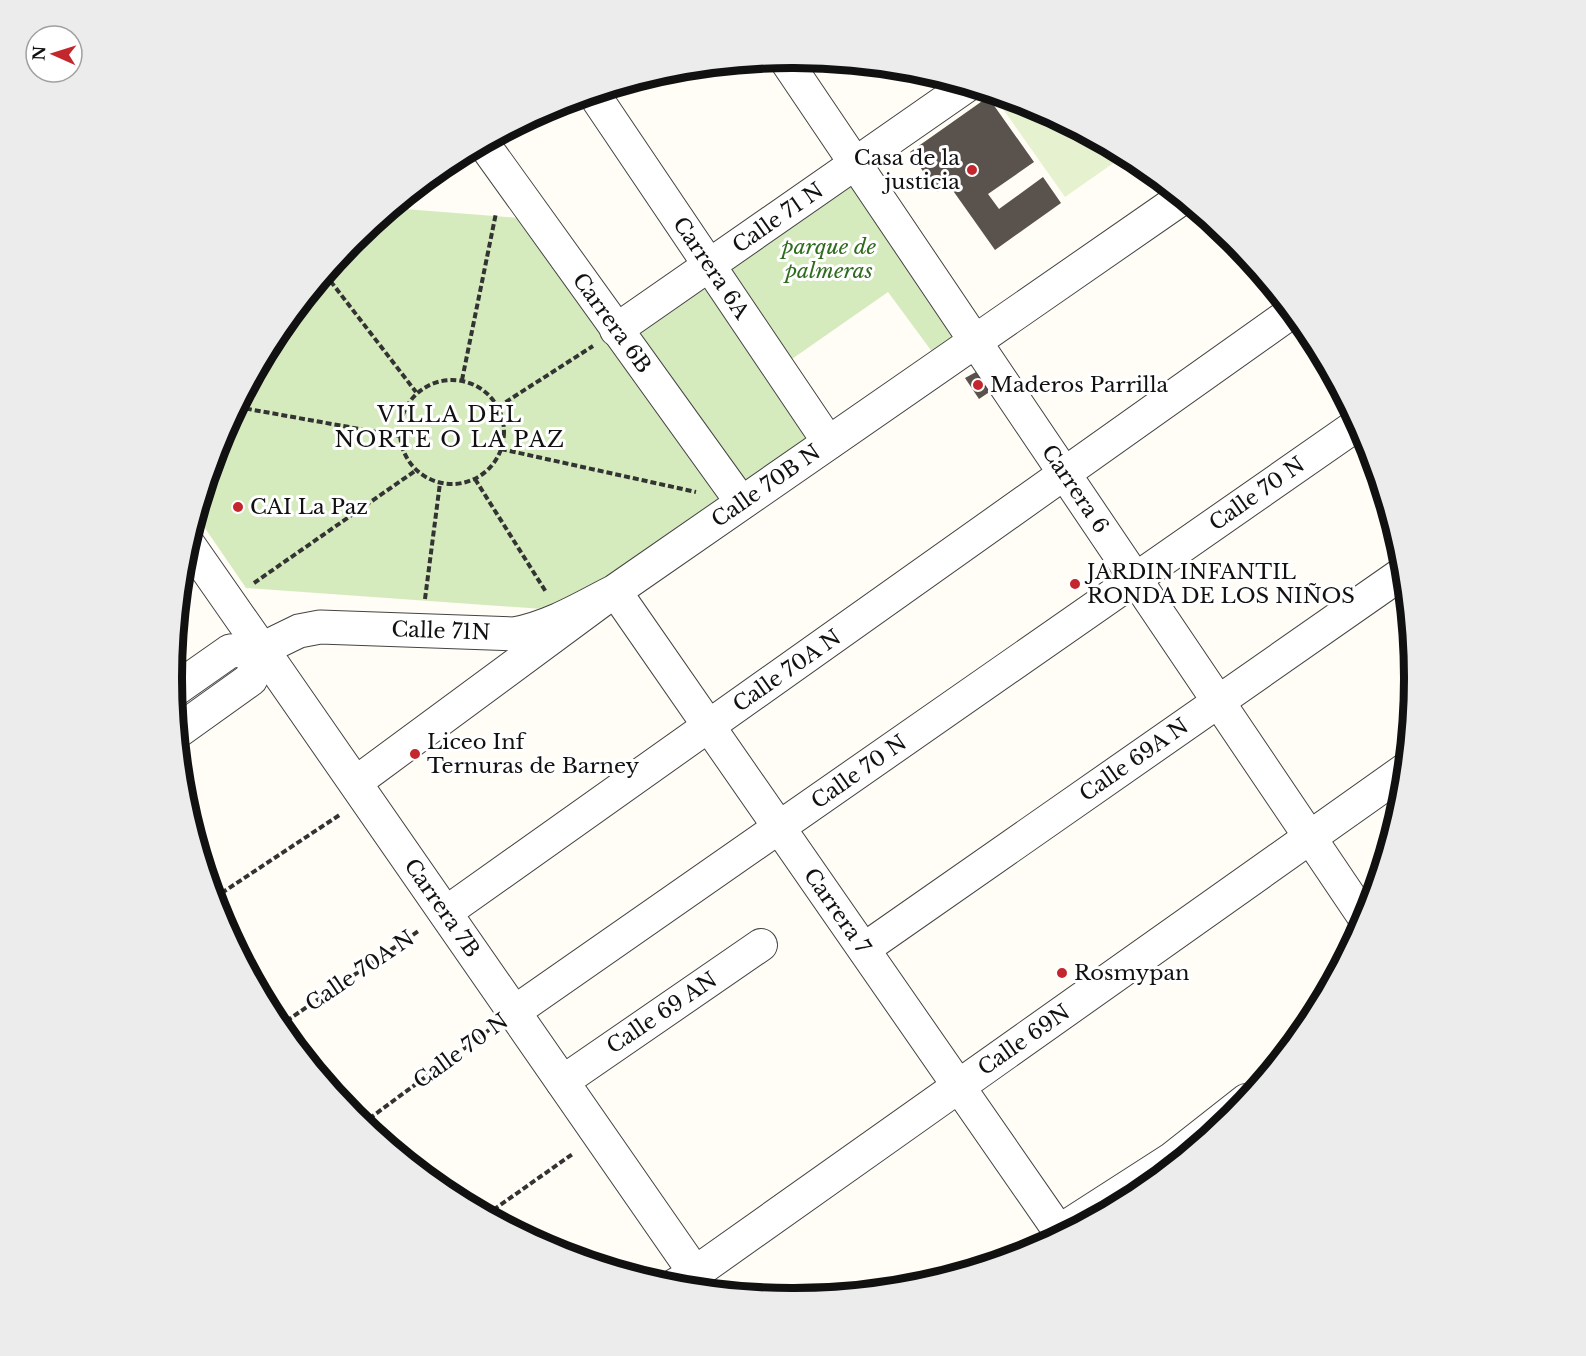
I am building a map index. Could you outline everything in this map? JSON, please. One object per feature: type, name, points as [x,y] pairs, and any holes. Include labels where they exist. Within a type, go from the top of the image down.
[{"type":"street","name":"Carrera 6","points":[[791,68],[1358,909]]},
{"type":"street","name":"Calle 71 N","points":[[616,330],[960,91]]},
{"type":"street","name":"Carrera 6A","points":[[598,100],[829,443]]},
{"type":"street","name":"Carrera 6B","points":[[488,149],[742,503]]},
{"type":"street","name":"Calle 70B N","points":[[360,790],[615,591],[1176,202]]},
{"type":"street","name":"Calle 70A N","points":[[445,913],[1285,317]]},
{"type":"street","name":"Calle 70 N","points":[[514,1012],[1350,429]]},
{"type":"street","name":"Carrera 7B","points":[[195,553],[599,1135],[682,1278]]},
{"type":"street","name":"Calle 69A N","points":[[864,949],[1395,578]]},
{"type":"street","name":"Carrera 7","points":[[615,591],[1057,1229]]},
{"type":"street","name":"Calle 71N","points":[[182,684],[230,651],[262,649],[299,631],[320,627],[514,634],[537,629],[562,619],[615,591]]},
{"type":"street","points":[[185,726],[251,679],[262,649]]},
{"type":"street","name":"Calle 69N","points":[[685,1279],[1395,777]]},
{"type":"street","name":"Calle 69 AN","points":[[562,1082],[761,945]]},
{"type":"path","points":[[462,380],[495,216],[506,175]]},
{"type":"path","points":[[330,280],[416,392]]},
{"type":"path","points":[[498,407],[616,330]]},
{"type":"path","points":[[462,380],[483,389],[498,407],[504,428],[501,449],[490,466],[475,479],[457,484],[440,483],[416,471],[399,436],[402,412],[416,392],[438,381],[462,380]]},
{"type":"path","points":[[245,408],[399,436]]},
{"type":"path","points":[[501,449],[742,503]]},
{"type":"path","points":[[229,601],[416,471]]},
{"type":"path","points":[[475,479],[562,619]]},
{"type":"path","points":[[422,630],[440,483]]},
{"type":"path","points":[[222,892],[360,790]]},
{"type":"path","name":"Calle 70A N","points":[[287,1020],[445,913]]},
{"type":"path","name":"Calle 70 N","points":[[370,1118],[514,1012]]},
{"type":"path","points":[[493,1210],[599,1135]]},
{"type":"green space","points":[[999,104],[1063,130],[1117,161],[1065,197]]},
{"type":"green space","name":"parque de palmeras","points":[[848,169],[965,329],[933,353],[888,292],[779,368],[829,443],[742,503],[630,332]]},
{"type":"green space","points":[[403,209],[520,218],[729,500],[557,610],[246,588],[202,524],[229,444],[264,373],[309,306],[361,246]]},
{"type":"building","name":"Casa de la justicia","points":[[985,99],[989,100],[1034,162],[988,194],[999,209],[1043,177],[1061,203],[995,250],[949,185],[937,192],[910,152]]},
{"type":"building","name":"Maderos Parrilla","points":[[976,372],[991,391],[979,399],[965,378]]},
{"type":"place","name":"Casa de la justicia","points":[[972,170]]},
{"type":"place","name":"Maderos Parrilla","points":[[978,385]]},
{"type":"place","name":"CAI La Paz","points":[[238,507]]},
{"type":"place","name":"JARDIN INFANTIL RONDA DE LOS NIÑOS","points":[[1075,584]]},
{"type":"place","name":"Liceo Inf Ternuras de Barney","points":[[415,754]]},
{"type":"place","name":"Rosmypan","points":[[1062,973]]},
{"type":"district","name":"VILLA DEL NORTE O LA PAZ","points":[[450,426]]}]
